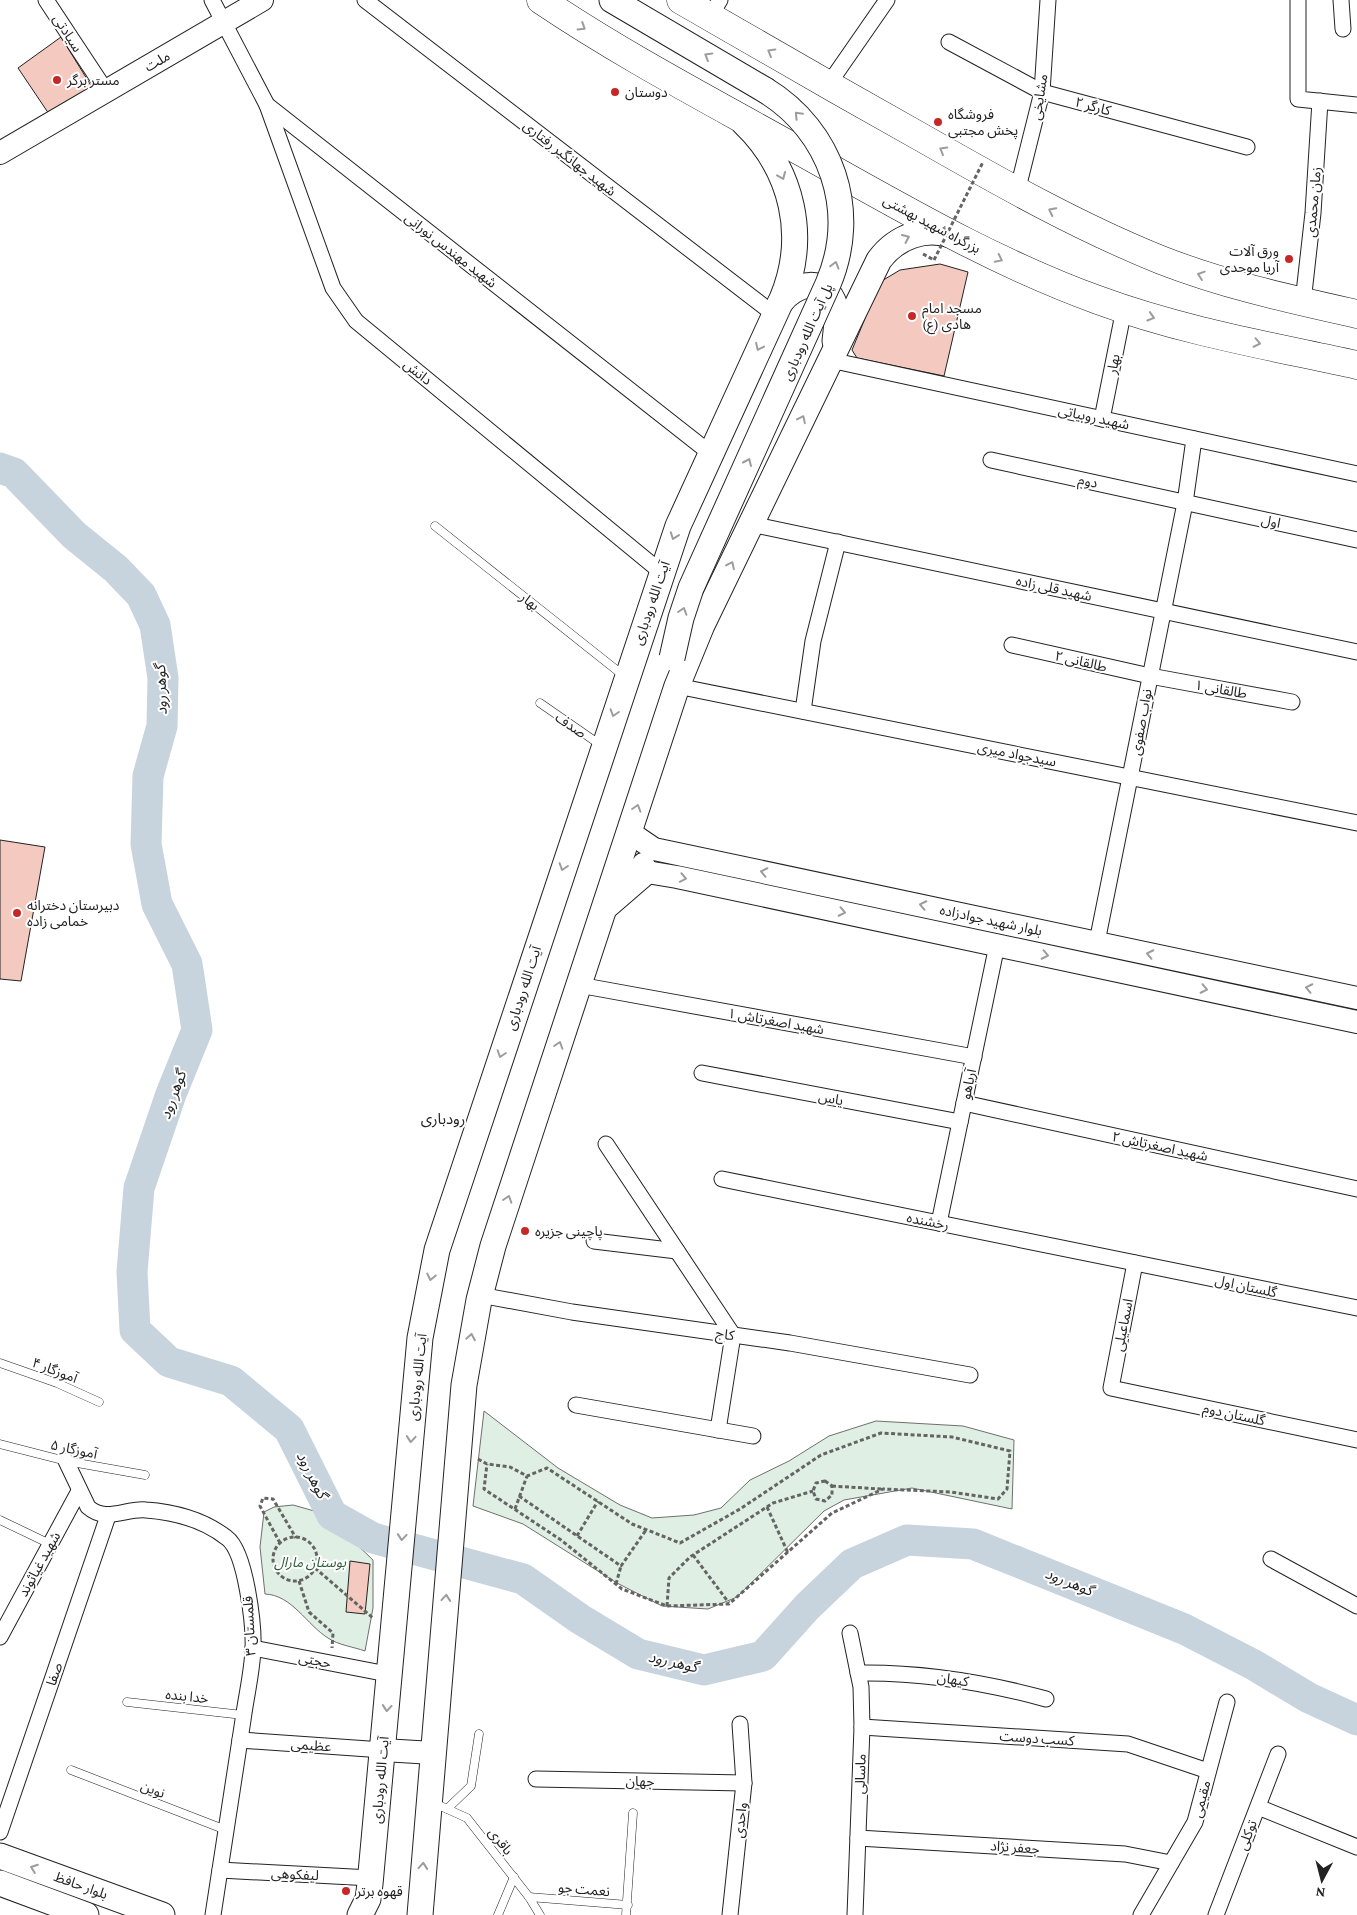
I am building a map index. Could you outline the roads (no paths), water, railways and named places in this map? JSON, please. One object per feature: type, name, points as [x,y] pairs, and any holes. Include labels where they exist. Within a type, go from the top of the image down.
[{"type":"highway","name":"بزرگراه شهید بهشتی","points":[[541,0],[613,46],[731,112],[956,237],[1037,276],[1124,309],[1196,330],[1357,365]]},
{"type":"highway","points":[[681,0],[715,8],[828,84],[1017,192],[1076,223],[1161,260],[1248,289],[1357,314]]},
{"type":"main road","name":"پل آیت الله رودباری","points":[[612,0],[765,90],[790,108],[811,130],[824,152],[837,185],[841,205],[840,246],[832,275],[691,588],[680,618],[654,756]]},
{"type":"main road","name":"آیت الله رودباری","points":[[360,1915],[368,1899],[371,1878],[420,1336],[441,1236],[661,572],[688,499],[789,280],[794,255],[795,230],[791,200],[781,171],[771,154],[752,130],[731,112]]},
{"type":"main road","points":[[420,1915],[438,1805],[433,1753],[466,1372],[480,1295],[493,1246],[677,686],[702,625],[879,260],[889,248],[906,237],[937,232],[956,237]]},
{"type":"main road","points":[[777,309],[789,292],[803,286],[818,287],[826,292],[836,308],[833,356]]},
{"type":"main road","name":"بلوار حافظ","points":[[0,1856],[162,1915]]},
{"type":"main road","name":"بلوار حافظ","points":[[0,1883],[86,1915]]},
{"type":"street","name":"سیادتی","points":[[46,0],[106,91]]},
{"type":"street","points":[[212,0],[224,22]]},
{"type":"street","name":"ملت","points":[[2,151],[262,0]]},
{"type":"street","name":"شهید جهانگیر رفتاری","points":[[365,0],[777,309]]},
{"type":"street","points":[[828,84],[887,0]]},
{"type":"street","name":"مشایخی","points":[[1017,192],[1042,92],[1048,0]]},
{"type":"street","points":[[1298,0],[1298,99],[1357,105]]},
{"type":"street","points":[[1341,0],[1344,29]]},
{"type":"street","name":"شهید مهندس نورانی","points":[[224,22],[267,105],[710,453]]},
{"type":"street","name":"کارگر ۲","points":[[949,42],[1042,92],[1247,147]]},
{"type":"street","name":"زمان محمدی","points":[[1303,302],[1313,213],[1320,101]]},
{"type":"street","name":"دانش","points":[[267,105],[333,288],[356,321],[661,572]]},
{"type":"street","name":"بهار","points":[[1102,419],[1124,309]]},
{"type":"street","name":"شهید روبیاتی","points":[[833,356],[1102,419],[1357,474]]},
{"type":"street","name":"نواب صفوی","points":[[1097,942],[1185,503],[1194,439]]},
{"type":"street","name":"دوم","points":[[991,460],[1185,503]]},
{"type":"street","name":"اول","points":[[1185,503],[1357,540]]},
{"type":"street","name":"شهید قلی زاده","points":[[751,524],[1357,652]]},
{"type":"street","points":[[803,711],[813,641],[838,542]]},
{"type":"street","name":"طالقانی ۲","points":[[1012,645],[1150,676]]},
{"type":"street","name":"طالقانی ۱","points":[[1150,676],[1292,702]]},
{"type":"street","name":"سیدجواد میری","points":[[677,686],[1357,823]]},
{"type":"street","name":"بلوار شهید جوادزاده","points":[[629,832],[654,848],[1357,998]]},
{"type":"street","points":[[603,911],[646,873],[643,862],[644,856],[654,848]]},
{"type":"street","name":"بلوار شهید جوادزاده","points":[[618,867],[677,877],[1357,1022]]},
{"type":"street","points":[[997,945],[1002,922]]},
{"type":"street","name":"آریاهو","points":[[939,1223],[997,945]]},
{"type":"street","name":"شهید اصغرتاش ۱","points":[[579,985],[974,1057]]},
{"type":"street","name":"یاس","points":[[702,1073],[960,1122]]},
{"type":"street","name":"شهید اصغرتاش ۲","points":[[964,1103],[1357,1188]]},
{"type":"street","points":[[606,1144],[734,1335],[718,1430]]},
{"type":"street","name":"رخشنده","points":[[722,1179],[1135,1263]]},
{"type":"street","points":[[594,1241],[677,1251]]},
{"type":"street","name":"گلستان اول","points":[[1135,1263],[1357,1308]]},
{"type":"street","name":"اسماعیلی","points":[[1111,1388],[1135,1263]]},
{"type":"street","name":"کاج","points":[[480,1295],[572,1312],[734,1335],[970,1375]]},
{"type":"street","name":"گلستان دوم","points":[[1111,1388],[1357,1440]]},
{"type":"street","points":[[576,1405],[753,1436]]},
{"type":"street","points":[[66,1461],[88,1507],[93,1511],[108,1516]]},
{"type":"street","name":"شهید غیاثوند","points":[[0,1637],[4,1619],[80,1491]]},
{"type":"street","name":"قلمستان ۳","points":[[108,1516],[144,1510],[174,1514],[202,1523],[228,1538],[234,1546],[245,1573],[253,1648],[213,1915]]},
{"type":"street","name":"صفا","points":[[0,1832],[108,1516]]},
{"type":"street","points":[[1271,1559],[1357,1606]]},
{"type":"street","name":"ماسالی","points":[[850,1633],[861,1686],[862,1727],[855,1915]]},
{"type":"street","name":"حجتی","points":[[253,1648],[377,1672]]},
{"type":"street","name":"کیهان","points":[[858,1673],[892,1672],[944,1677],[1011,1689],[1046,1699]]},
{"type":"street","name":"مقیمی","points":[[1140,1915],[1195,1822],[1227,1702]]},
{"type":"street","name":"واحدی","points":[[730,1915],[744,1784],[740,1724]]},
{"type":"street","name":"کسب دوست","points":[[862,1727],[1128,1744],[1208,1771]]},
{"type":"street","name":"عظیمی","points":[[240,1740],[383,1750]]},
{"type":"street","points":[[383,1750],[433,1753]]},
{"type":"street","name":"توکلی","points":[[1216,1915],[1278,1754]]},
{"type":"street","name":"جهان","points":[[536,1779],[744,1784]]},
{"type":"street","points":[[1258,1807],[1357,1847]]},
{"type":"street","name":"جعفر نژاد","points":[[858,1838],[1125,1854],[1171,1863]]},
{"type":"street","name":"لیفکوهی","points":[[220,1870],[371,1878]]},
{"type":"lane","name":"بهار","points":[[435,526],[626,677]]},
{"type":"lane","name":"صدف","points":[[540,703],[602,747]]},
{"type":"lane","name":"آموزگار ۴","points":[[0,1363],[57,1383],[99,1402]]},
{"type":"lane","name":"آموزگار ۵","points":[[0,1444],[66,1461],[144,1475]]},
{"type":"lane","points":[[0,1520],[50,1544]]},
{"type":"lane","name":"خدا بنده","points":[[127,1702],[243,1715]]},
{"type":"lane","points":[[438,1805],[471,1786],[478,1734]]},
{"type":"lane","name":"نوین","points":[[71,1770],[226,1830]]},
{"type":"lane","name":"باقری","points":[[438,1805],[467,1818],[514,1877],[540,1915]]},
{"type":"lane","points":[[628,1906],[634,1813]]},
{"type":"lane","points":[[498,1915],[514,1877]]},
{"type":"lane","name":"نعمت جو","points":[[529,1897],[628,1906],[626,1915]]},
{"type":"waterway","name":"گوهر رود","points":[[0,468],[14,473],[74,535],[116,569],[141,595],[155,625],[163,678],[162,726],[148,776],[146,844],[157,904],[187,964],[197,1030],[171,1094],[139,1188],[132,1272],[135,1330],[169,1362],[231,1381],[289,1429],[332,1515],[373,1538],[523,1579],[580,1619],[638,1654],[704,1670],[763,1656],[807,1607],[852,1564],[907,1540],[973,1544],[1184,1629],[1254,1665],[1309,1698],[1357,1720]]},
{"type":"place","name":"مستر برگر","points":[[57,80]]},
{"type":"place","name":"دوستان","points":[[615,92]]},
{"type":"place","name":"فروشگاه پخش مجتبی","points":[[938,122]]},
{"type":"place","name":"ورق آلات آریا موحدی","points":[[1289,259]]},
{"type":"place","name":"مسجد امام هادی (ع)","points":[[912,316]]},
{"type":"place","name":"دبیرستان دخترانه خمامی زاده","points":[[17,913]]},
{"type":"place","name":"پاچینی جزیره","points":[[525,1231]]},
{"type":"place","name":"قهوه برتر","points":[[346,1891]]},
{"type":"district","name":"رودباری","points":[[443,1119]]},
{"type":"park label","name":"بوستان مارال","points":[[310,1562]]}]
